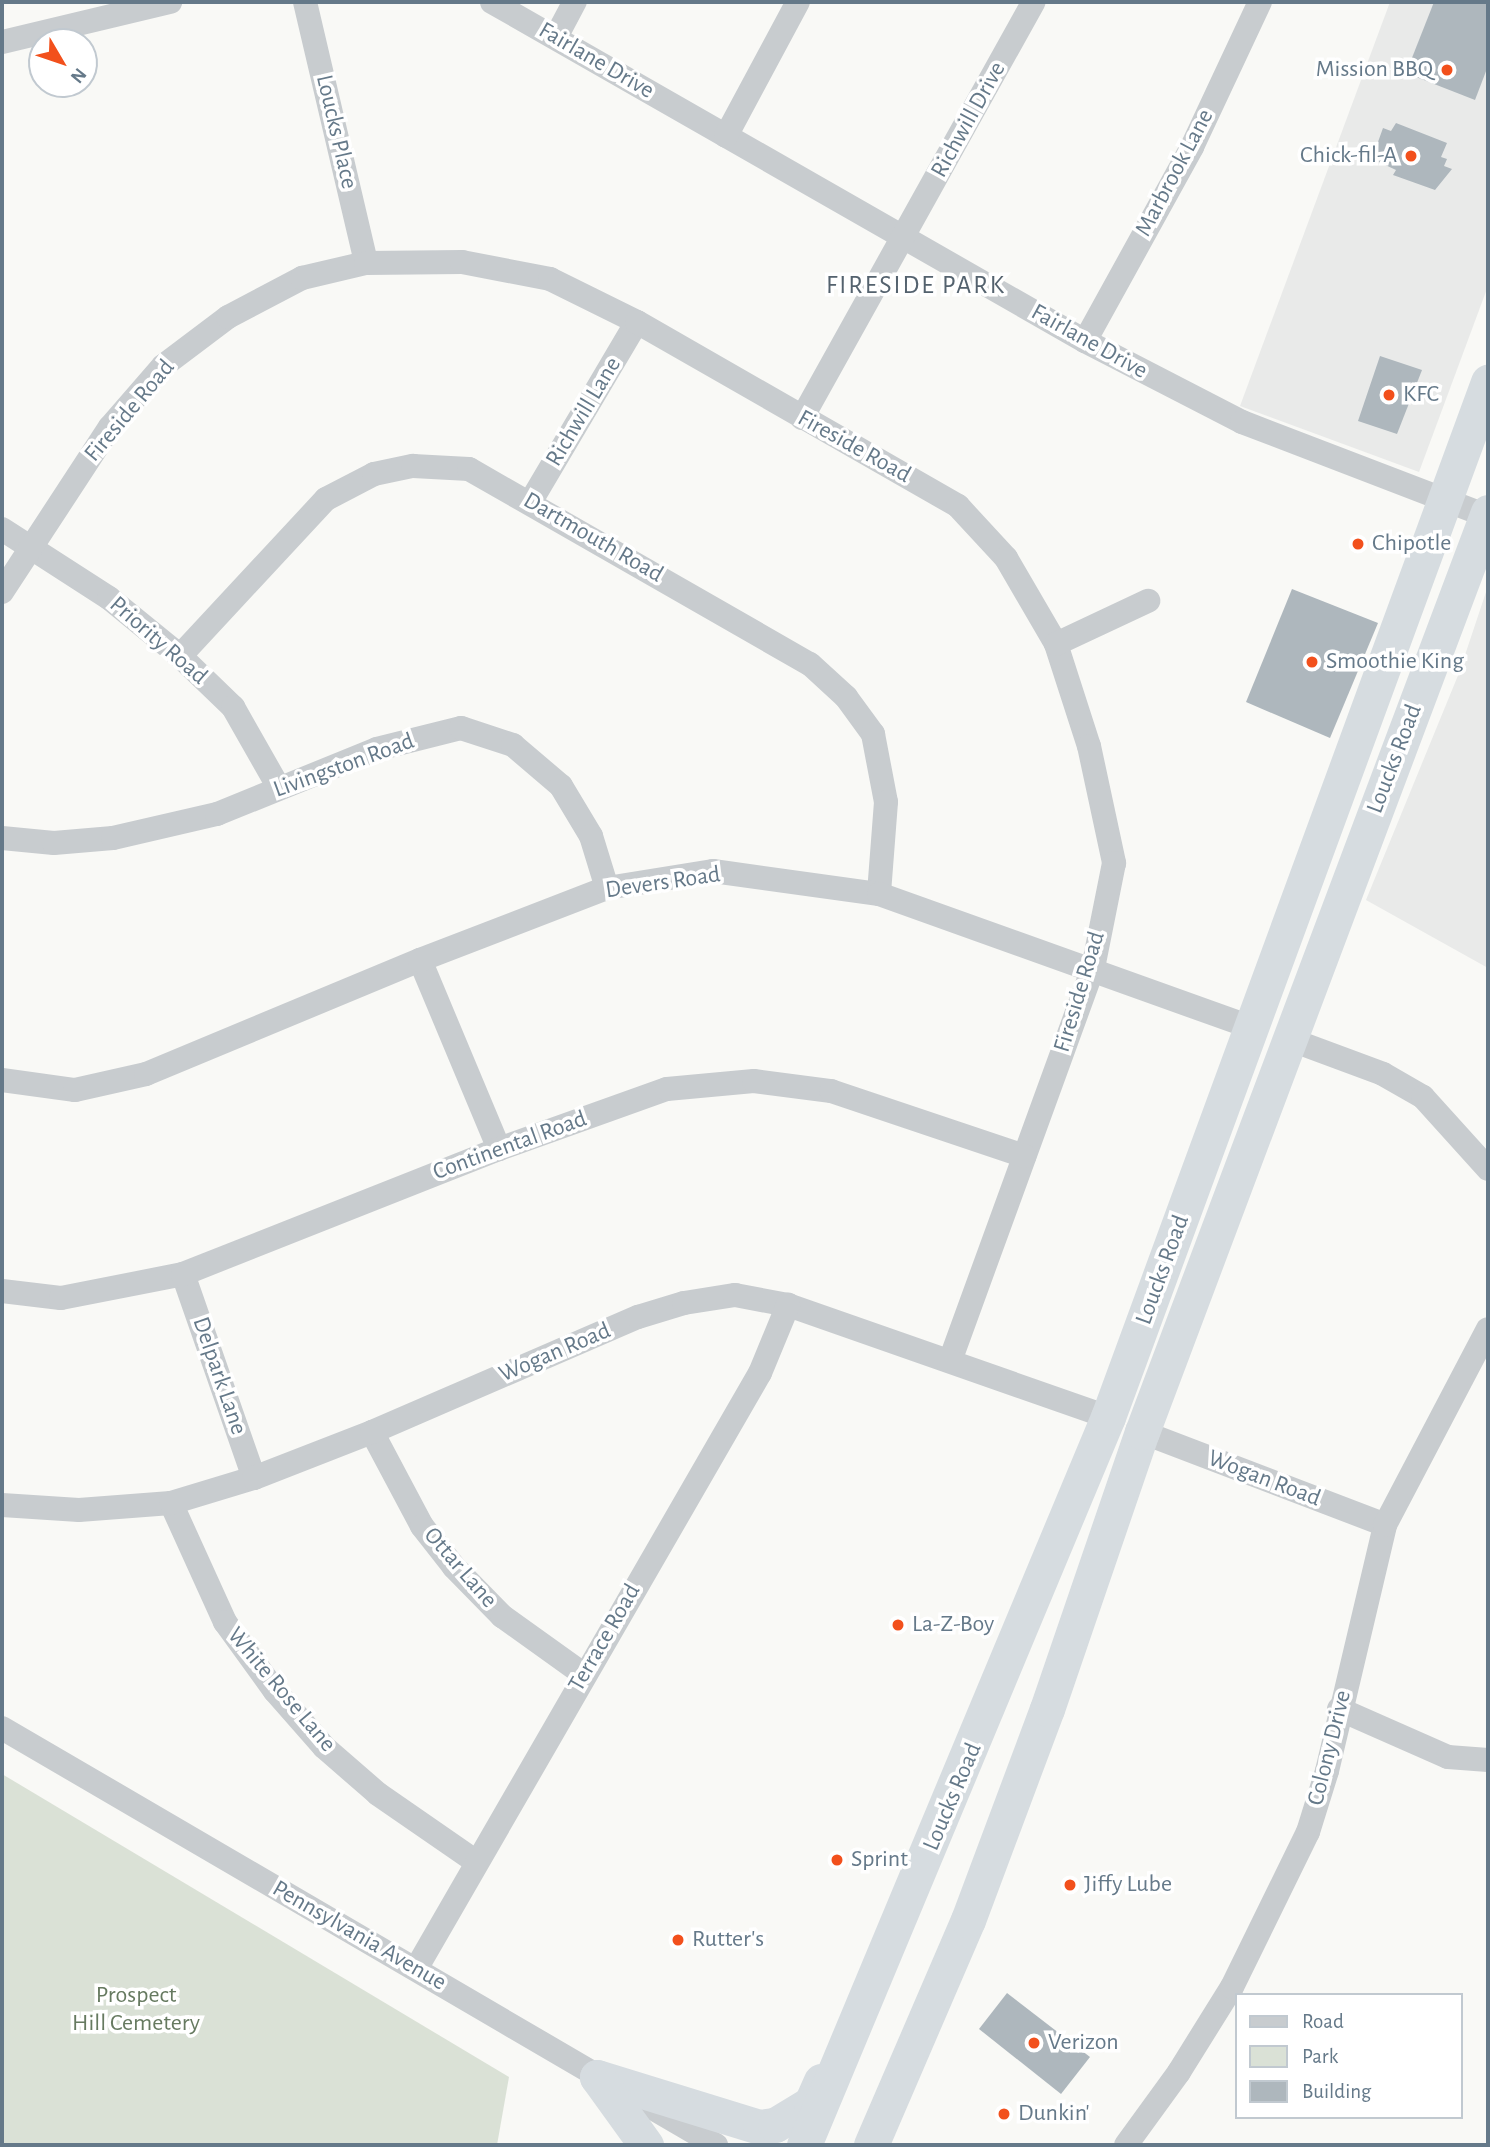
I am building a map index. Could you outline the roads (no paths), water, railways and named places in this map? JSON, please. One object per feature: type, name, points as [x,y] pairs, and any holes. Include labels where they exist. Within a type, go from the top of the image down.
[{"type":"highway","name":"Loucks Road","points":[[804,2145],[864,2008],[1108,1417],[1488,382]]},
{"type":"highway","name":"Loucks Road","points":[[871,2145],[949,1970],[1048,1709],[1142,1432],[1488,514]]},
{"type":"highway","points":[[597,2077],[648,2091],[689,2109],[761,2127],[775,2125],[811,2103],[837,2046],[864,2008]]},
{"type":"highway","points":[[597,2077],[646,2145]]},
{"type":"highway","points":[[888,2145],[889,2106]]},
{"type":"street","points":[[2,42],[170,2]]},
{"type":"street","name":"Loucks Place","points":[[305,2],[366,263]]},
{"type":"street","name":"Fairlane Drive","points":[[492,2],[1085,341],[1242,422],[1444,502],[1488,514]]},
{"type":"street","points":[[556,37],[575,2]]},
{"type":"street","points":[[726,136],[797,2]]},
{"type":"street","name":"Richwill Drive","points":[[905,238],[1034,2]]},
{"type":"street","name":"Marbrook Lane","points":[[1085,341],[1192,147],[1260,2]]},
{"type":"street","points":[[802,418],[905,238]]},
{"type":"street","name":"Fireside Road","points":[[2,592],[29,546],[110,427],[163,366],[228,317],[302,278],[366,263],[462,262],[550,279],[637,322],[958,506],[1006,558],[1056,644],[1089,746],[1114,863],[1093,968],[950,1360]]},
{"type":"street","name":"Richwill Lane","points":[[531,501],[637,322]]},
{"type":"street","name":"Dartmouth Road","points":[[180,656],[326,499],[374,474],[413,466],[470,469],[531,501],[810,664],[846,697],[873,734],[886,802],[879,894]]},
{"type":"street","name":"Priority Road","points":[[2,528],[109,598],[180,656],[233,707],[279,788]]},
{"type":"street","points":[[1056,644],[1149,601]]},
{"type":"street","name":"Livingston Road","points":[[2,838],[54,843],[114,838],[217,814],[377,749],[461,729],[513,745],[561,786],[591,836],[607,888]]},
{"type":"street","name":"Devers Road","points":[[2,1080],[75,1090],[146,1074],[420,960],[607,888],[713,871],[879,894],[1093,968],[1253,1028]]},
{"type":"street","points":[[420,960],[499,1149]]},
{"type":"street","points":[[1289,1039],[1383,1074],[1423,1097],[1488,1169]]},
{"type":"street","name":"Continental Road","points":[[2,1291],[61,1298],[183,1274],[499,1149],[667,1089],[754,1081],[831,1091],[1024,1156]]},
{"type":"street","name":"Delpark Lane","points":[[183,1274],[254,1478]]},
{"type":"street","name":"Wogan Road","points":[[2,1505],[79,1510],[171,1503],[254,1478],[372,1432],[638,1317],[735,1295],[788,1305],[1108,1417]]},
{"type":"street","name":"Terrace Road","points":[[416,1969],[475,1861],[760,1373],[788,1305]]},
{"type":"street","name":"Colony Drive","points":[[1126,2145],[1179,2072],[1232,1987],[1308,1832],[1327,1771],[1339,1709],[1385,1525],[1488,1329]]},
{"type":"street","name":"Ottar Lane","points":[[372,1432],[422,1527],[454,1567],[502,1616],[583,1674]]},
{"type":"street","name":"Wogan Road","points":[[1142,1432],[1385,1525]]},
{"type":"street","name":"White Rose Lane","points":[[171,1503],[225,1622],[275,1691],[324,1747],[378,1794],[475,1861]]},
{"type":"street","points":[[1339,1709],[1448,1758],[1488,1760]]},
{"type":"street","name":"Pennsylvania Avenue","points":[[2,1728],[716,2145]]},
{"type":"place","name":"Mission BBQ","points":[[1447,70]]},
{"type":"place","name":"Chick-fil-A","points":[[1411,156]]},
{"type":"place","name":"KFC","points":[[1389,395]]},
{"type":"place","name":"Chipotle","points":[[1358,544]]},
{"type":"place","name":"Smoothie King","points":[[1312,662]]},
{"type":"place","name":"La-Z-Boy","points":[[898,1625]]},
{"type":"place","name":"Sprint","points":[[837,1860]]},
{"type":"place","name":"Jiffy Lube","points":[[1070,1885]]},
{"type":"place","name":"Rutter's","points":[[678,1940]]},
{"type":"place","name":"Verizon","points":[[1034,2043]]},
{"type":"place","name":"Dunkin'","points":[[1004,2114]]},
{"type":"district","name":"FIRESIDE PARK","points":[[916,286]]},
{"type":"park label","name":"Prospect Hill Cemetery","points":[[136,2010]]}]
